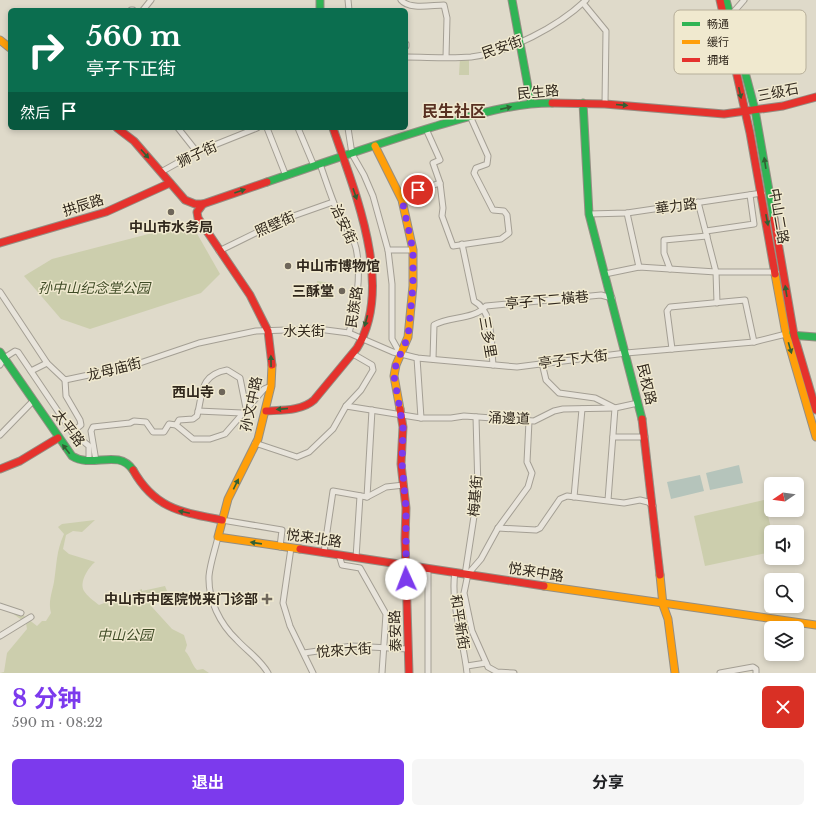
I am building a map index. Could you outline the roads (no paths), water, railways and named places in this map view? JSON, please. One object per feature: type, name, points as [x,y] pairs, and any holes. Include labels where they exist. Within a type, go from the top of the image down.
[{"type":"street","points":[[145,8],[151,0]]},
{"type":"street","points":[[512,0],[531,102]]},
{"type":"street","name":"中山二路","points":[[720,0],[722,10]]},
{"type":"street","name":"中山二路","points":[[726,0],[728,10]]},
{"type":"street","points":[[735,10],[744,0]]},
{"type":"street","points":[[584,1],[606,31],[605,104]]},
{"type":"street","name":"民安街","points":[[408,57],[469,57],[490,53],[544,30],[584,1]]},
{"type":"street","points":[[402,2],[413,6],[444,5],[447,18],[446,56]]},
{"type":"street","points":[[0,40],[8,46]]},
{"type":"street","name":"中山二路","points":[[736,74],[762,193],[786,334],[816,436]]},
{"type":"street","name":"中山二路","points":[[745,74],[755,110],[794,335],[816,410]]},
{"type":"street","name":"三级石","points":[[744,112],[783,106],[816,97]]},
{"type":"street","name":"民生路","points":[[203,204],[426,129],[470,116],[531,102],[605,104],[724,114],[744,112]]},
{"type":"street","name":"民权路","points":[[583,103],[589,214],[626,353],[645,437],[663,606],[668,620],[675,673]]},
{"type":"street","points":[[426,129],[440,160],[433,163],[440,183],[443,208],[442,216],[453,246],[501,238],[508,233],[507,215],[504,211],[493,210],[474,173],[476,168],[487,164],[488,156],[470,116]]},
{"type":"street","points":[[120,130],[134,141],[184,200],[195,204],[203,204]]},
{"type":"street","points":[[180,130],[197,152]]},
{"type":"street","name":"狮子街","points":[[161,172],[197,152],[252,130]]},
{"type":"street","points":[[268,130],[286,176]]},
{"type":"street","name":"治安街","points":[[299,130],[317,165],[333,202],[353,239],[356,249],[358,277],[356,302],[349,333]]},
{"type":"street","name":"民族路","points":[[266,411],[294,408],[311,402],[353,354],[362,340],[370,307],[372,259],[366,224],[334,130]]},
{"type":"street","points":[[348,130],[352,154],[364,175],[373,196],[388,250],[392,284],[392,339],[401,355]]},
{"type":"street","name":"泰安路","points":[[374,146],[402,200],[413,250],[411,311],[408,337],[396,364],[394,376],[395,387],[402,415],[402,464],[406,508],[409,673]]},
{"type":"street","name":"拱辰路","points":[[0,243],[106,212],[170,183]]},
{"type":"street","points":[[402,200],[417,195],[418,190],[440,183]]},
{"type":"street","name":"華力路","points":[[589,214],[627,213],[762,193]]},
{"type":"street","points":[[670,269],[664,253],[664,240],[754,224],[750,195]]},
{"type":"street","name":"照壁街","points":[[219,251],[282,220],[333,202]]},
{"type":"street","points":[[698,202],[716,272],[717,303]]},
{"type":"street","name":"孙文中路","points":[[203,204],[197,212],[198,218],[250,295],[268,331],[272,356],[271,386],[266,411],[255,444],[228,499],[218,537]]},
{"type":"street","points":[[627,213],[639,267]]},
{"type":"street","name":"三多里","points":[[462,244],[474,301],[479,303],[487,315],[493,364]]},
{"type":"street","points":[[388,250],[413,250]]},
{"type":"street","points":[[606,274],[639,267],[716,272],[776,272]]},
{"type":"street","points":[[0,292],[47,363],[65,380],[66,396],[80,420],[81,425],[72,432]]},
{"type":"street","name":"亭子下二橫巷","points":[[433,359],[434,325],[440,322],[481,312],[486,306],[601,295],[612,298]]},
{"type":"street","points":[[672,349],[666,310],[670,307],[744,300],[754,342]]},
{"type":"street","name":"水关街","points":[[268,331],[318,329],[349,333],[362,340]]},
{"type":"street","name":"龙母庙街","points":[[65,380],[131,366],[199,343],[256,331],[268,331]]},
{"type":"street","points":[[786,334],[816,337]]},
{"type":"street","name":"亭子下大街","points":[[362,340],[401,355],[417,358],[517,366],[626,353],[754,342],[786,334]]},
{"type":"street","points":[[0,365],[2,355],[15,351],[18,352],[72,432],[89,446],[93,461]]},
{"type":"street","points":[[255,444],[297,457],[309,452],[333,429],[346,406],[361,390],[373,370],[372,365],[353,354]]},
{"type":"street","name":"太平路","points":[[2,355],[58,438],[72,456],[83,462],[116,459],[125,462],[134,472],[142,486],[162,503],[177,511],[222,520]]},
{"type":"street","points":[[417,358],[421,418]]},
{"type":"street","points":[[30,371],[47,363]]},
{"type":"street","points":[[542,363],[546,380],[559,393],[595,398],[615,408],[608,500]]},
{"type":"street","points":[[176,425],[180,420],[193,419],[197,416],[205,383],[214,373],[227,370],[240,378],[246,408]]},
{"type":"street","points":[[93,461],[91,431],[93,427],[130,423],[134,421],[146,422],[153,432],[164,432],[169,424],[176,425],[193,439],[210,439],[225,434],[264,389],[271,386]]},
{"type":"street","points":[[0,436],[33,401]]},
{"type":"street","name":"涌邊道","points":[[346,406],[421,418],[476,417],[534,421],[554,411],[615,408],[638,403]]},
{"type":"street","points":[[574,497],[582,409]]},
{"type":"street","points":[[367,497],[372,410]]},
{"type":"street","points":[[198,411],[242,413]]},
{"type":"street","name":"梅基街","points":[[476,417],[478,490],[464,593],[472,631],[486,663]]},
{"type":"street","points":[[466,574],[481,559],[498,528],[528,486],[532,473],[527,462],[529,420]]},
{"type":"street","points":[[612,437],[645,437]]},
{"type":"street","points":[[0,469],[20,461],[58,438]]},
{"type":"street","points":[[324,552],[333,491],[367,497],[386,487],[404,485]]},
{"type":"street","points":[[356,558],[360,496]]},
{"type":"street","points":[[498,528],[536,530],[540,528],[560,499],[567,496],[624,503],[640,500],[648,502],[653,506]]},
{"type":"street","points":[[222,520],[282,530],[280,547]]},
{"type":"street","points":[[218,537],[209,577],[212,599],[221,621],[236,640],[254,654],[268,673]]},
{"type":"street","name":"悦来北路","points":[[218,537],[406,565]]},
{"type":"street","points":[[290,548],[284,604],[290,626],[313,673]]},
{"type":"street","points":[[339,555],[342,565],[360,568],[386,614],[382,673]]},
{"type":"street","name":"悦来中路","points":[[406,565],[663,606],[816,627]]},
{"type":"street","points":[[428,569],[428,673]]},
{"type":"street","name":"和平新街","points":[[455,572],[454,580],[457,608],[467,673]]},
{"type":"street","points":[[0,606],[21,614]]},
{"type":"street","points":[[457,608],[466,606]]},
{"type":"street","points":[[0,636],[31,617]]},
{"type":"street","name":"悅來大街","points":[[304,653],[352,646],[408,649]]},
{"type":"street","points":[[467,666],[486,663],[488,667],[497,672],[514,673]]},
{"type":"street","points":[[720,673],[747,671],[753,667],[756,671]]},
{"type":"place","name":"中山市水务局","points":[[171,212]]},
{"type":"place","name":"中山市博物馆","points":[[288,266]]},
{"type":"place","name":"三酥堂","points":[[342,291]]},
{"type":"place","name":"西山寺","points":[[222,392]]},
{"type":"place","name":"中山市中医院悦来门诊部","points":[[267,599]]},
{"type":"district","name":"民生社区","points":[[454,111]]},
{"type":"park label","name":"孙中山纪念堂公园","points":[[94,288]]},
{"type":"park label","name":"中山公园","points":[[125,635]]}]
